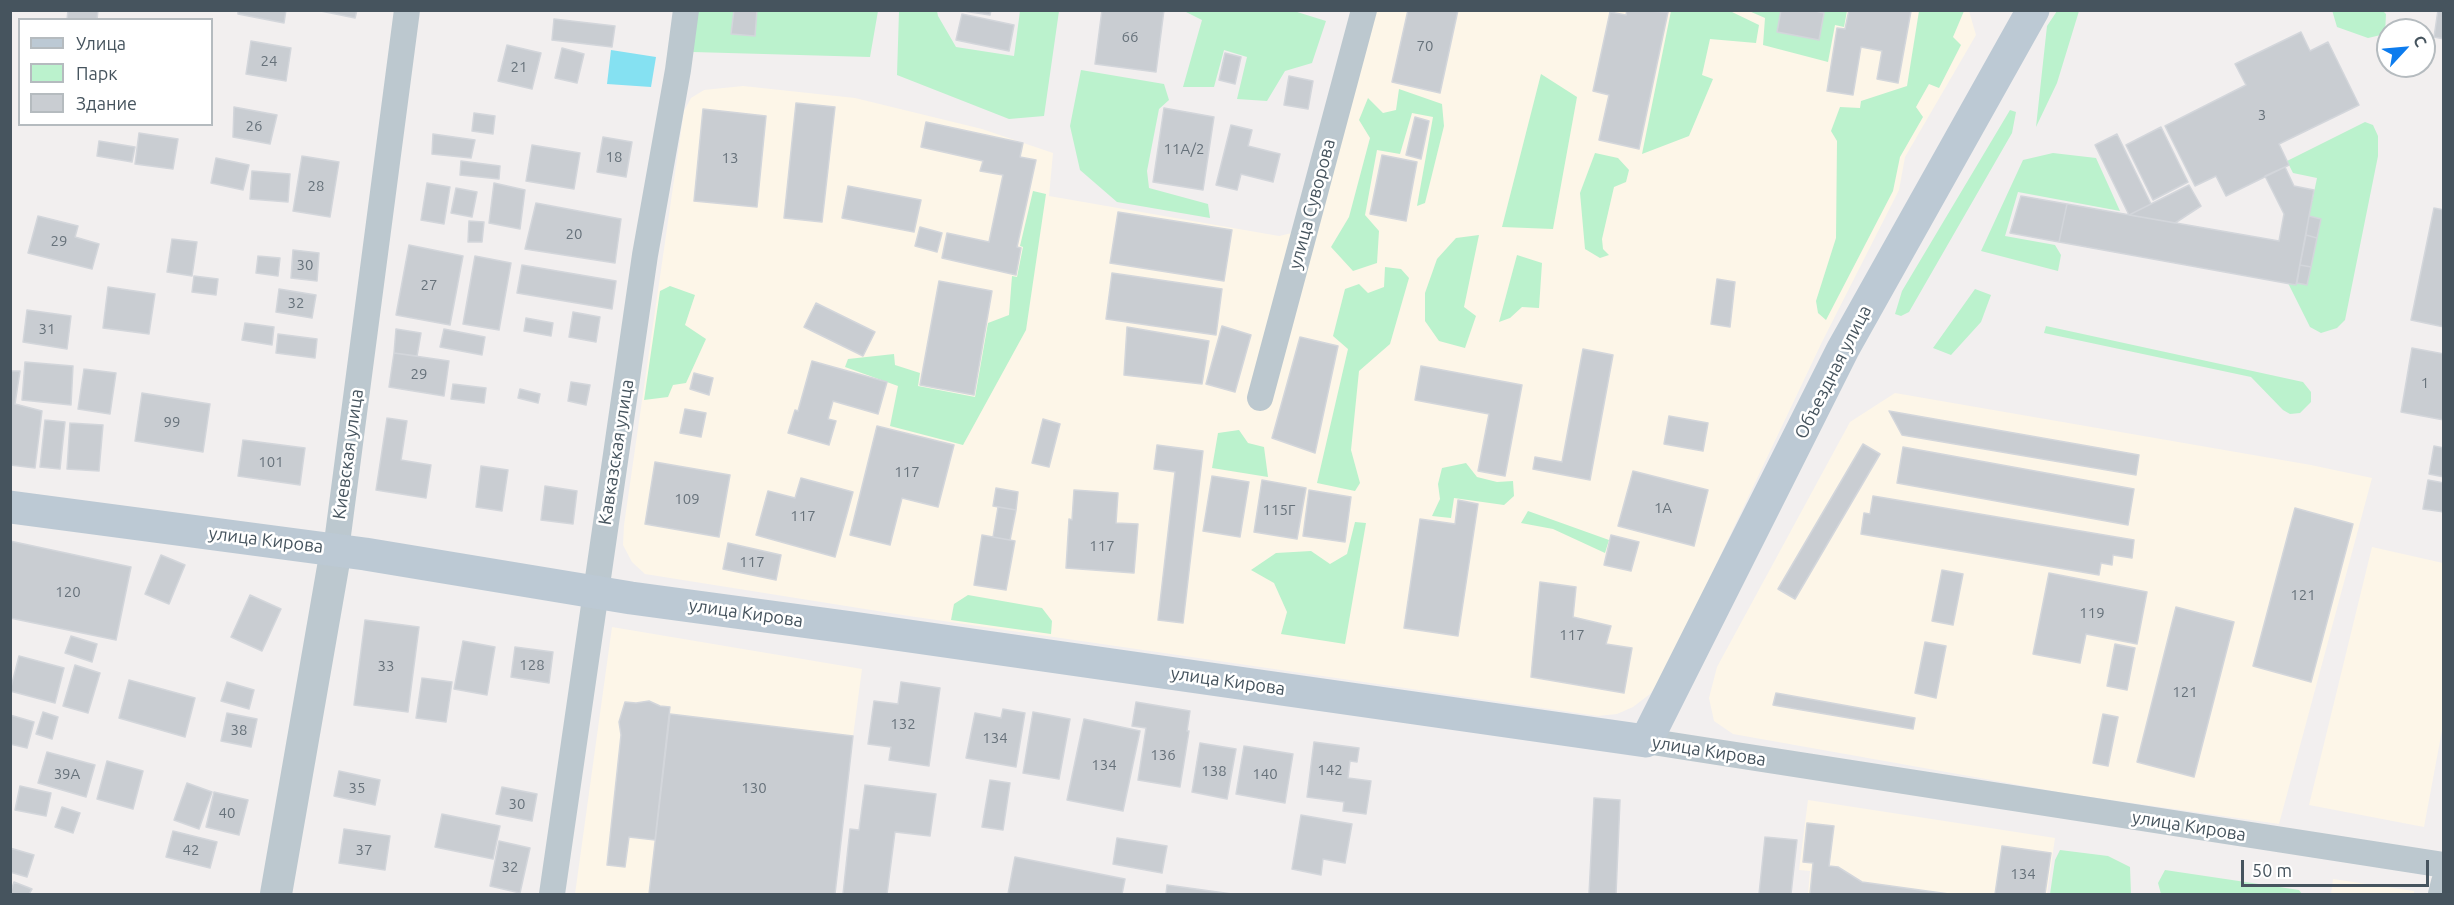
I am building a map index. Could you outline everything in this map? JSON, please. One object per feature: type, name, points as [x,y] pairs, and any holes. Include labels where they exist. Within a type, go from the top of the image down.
[{"type":"main road","name":"Объездная улица","points":[[1646,741],[1843,348],[2032,10]]},
{"type":"main road","name":"улица Кирова","points":[[10,507],[336,550],[631,598],[1646,741]]},
{"type":"street","name":"Киевская улица","points":[[276,894],[336,550],[407,10]]},
{"type":"street","name":"Кавказская улица","points":[[552,894],[644,266],[678,70],[686,10]]},
{"type":"street","name":"улица Суворова","points":[[1260,398],[1364,10]]},
{"type":"street","name":"улица Кирова","points":[[1646,741],[2444,866]]},
{"type":"street","points":[[2441,894],[2444,882]]},
{"type":"shaded area","points":[[1369,11],[1969,11],[1976,35],[1905,157],[1899,190],[1822,342],[1663,676],[1650,694],[1633,707],[1617,714],[1598,716],[909,616],[645,574],[632,562],[623,545],[624,525],[684,111],[691,98],[704,90],[743,86],[855,98],[982,129],[1053,153],[1049,196],[1279,236],[1318,227]]},
{"type":"shaded area","points":[[1895,393],[2311,465],[2372,478],[2279,824],[2070,794],[1733,734],[1714,721],[1709,698],[1717,667],[1850,422]]},
{"type":"shaded area","points":[[2372,547],[2443,563],[2443,725],[2424,827],[2309,805]]},
{"type":"shaded area","points":[[612,627],[862,669],[832,894],[575,894]]},
{"type":"shaded area","points":[[1808,800],[2055,838],[2047,894],[1808,894],[1810,871],[1799,870]]},
{"type":"shaded area","points":[[2333,879],[2414,891],[2414,894],[2331,894]]},
{"type":"green space","points":[[2332,10],[2383,11],[2386,14],[2386,18],[2376,18],[2376,36],[2368,38],[2337,27]]},
{"type":"green space","points":[[697,11],[878,11],[870,57],[693,52]]},
{"type":"green space","points":[[899,11],[937,11],[956,47],[1014,56],[1020,11],[1059,11],[1044,116],[1009,119],[897,75]]},
{"type":"green space","points":[[1184,11],[1294,11],[1326,21],[1312,63],[1285,71],[1267,101],[1237,99],[1247,57],[1224,50],[1214,87],[1183,87],[1202,20]]},
{"type":"green space","points":[[1671,11],[1730,11],[1759,25],[1756,43],[1710,39],[1702,75],[1713,79],[1689,136],[1642,154]]},
{"type":"green space","points":[[1749,11],[1847,11],[1844,27],[1835,25],[1828,62],[1763,45],[1765,18]]},
{"type":"green space","points":[[1919,11],[1964,11],[1953,37],[1961,45],[1939,88],[1929,84],[1916,107],[1923,117],[1900,157],[1893,191],[1826,320],[1818,313],[1816,301],[1836,238],[1837,141],[1831,131],[1840,107],[1860,108],[1861,101],[1907,86]]},
{"type":"green space","points":[[2057,11],[2079,11],[2057,83],[2036,127],[2047,26]]},
{"type":"green space","points":[[1081,70],[1164,84],[1169,100],[1159,109],[1147,171],[1149,188],[1208,204],[1210,218],[1117,202],[1080,170],[1070,126]]},
{"type":"green space","points":[[1541,74],[1577,97],[1553,229],[1502,227]]},
{"type":"green space","points":[[1399,89],[1442,104],[1444,126],[1425,203],[1417,206],[1433,117],[1412,113],[1400,154],[1377,150],[1365,215],[1379,231],[1377,263],[1353,271],[1331,247],[1349,217],[1370,138],[1359,120],[1368,98],[1383,113],[1396,110]]},
{"type":"green space","points":[[2010,110],[2016,112],[2012,133],[1909,312],[1901,316],[1895,314],[1902,291]]},
{"type":"green space","points":[[2365,122],[2373,125],[2378,136],[2378,156],[2345,320],[2337,328],[2321,333],[2310,327],[2287,281],[2307,285],[2321,219],[2309,216],[2317,178],[2293,173],[2287,161]]},
{"type":"green space","points":[[1595,153],[1618,158],[1629,170],[1626,182],[1614,187],[1602,239],[1603,249],[1609,255],[1600,258],[1585,249],[1580,193]]},
{"type":"green space","points":[[2053,153],[2096,158],[2120,211],[2018,192],[2005,236],[2055,245],[2061,255],[2058,271],[1981,251],[2023,160]]},
{"type":"green space","points":[[1033,191],[1046,194],[1026,330],[963,445],[890,426],[898,386],[845,367],[848,359],[894,354],[895,365],[920,373],[918,386],[975,397],[988,323],[1009,315],[1012,276],[1017,277],[1023,247],[1020,246]]},
{"type":"green space","points":[[1479,235],[1464,307],[1476,316],[1465,348],[1439,341],[1425,321],[1425,293],[1437,259],[1456,238]]},
{"type":"green space","points":[[1517,255],[1542,263],[1539,308],[1522,307],[1510,318],[1499,322]]},
{"type":"green space","points":[[1385,267],[1401,269],[1409,278],[1390,344],[1359,371],[1351,450],[1360,483],[1355,491],[1317,483],[1348,349],[1333,336],[1345,289],[1359,284],[1368,293],[1384,287]]},
{"type":"green space","points":[[670,286],[695,295],[685,325],[706,339],[686,383],[673,385],[668,397],[644,400],[660,291]]},
{"type":"green space","points":[[1975,289],[1991,295],[1981,322],[1951,355],[1933,348]]},
{"type":"green space","points":[[2046,326],[2303,382],[2311,392],[2311,402],[2300,413],[2290,414],[2283,410],[2251,377],[2044,333]]},
{"type":"green space","points":[[1239,430],[1248,443],[1264,447],[1268,477],[1212,468],[1218,433]]},
{"type":"green space","points":[[1466,463],[1477,477],[1497,482],[1513,481],[1514,496],[1504,505],[1454,498],[1451,518],[1432,516],[1440,499],[1438,484],[1442,468]]},
{"type":"green space","points":[[1528,511],[1609,540],[1605,553],[1553,529],[1521,523]]},
{"type":"green space","points":[[1355,522],[1366,523],[1345,644],[1281,634],[1287,612],[1274,583],[1251,570],[1276,553],[1311,551],[1330,564],[1347,554]]},
{"type":"green space","points":[[968,595],[1042,608],[1052,621],[1051,634],[951,620],[954,604]]},
{"type":"green space","points":[[2060,850],[2108,856],[2130,867],[2131,894],[2050,894],[2055,860]]},
{"type":"green space","points":[[2165,870],[2299,890],[2302,894],[2161,894],[2158,883]]},
{"type":"water","points":[[611,50],[656,57],[651,87],[607,84]]},
{"type":"building","points":[[68,10],[98,10],[97,18],[67,18]]},
{"type":"building","points":[[238,10],[286,10],[284,23],[238,14]]},
{"type":"building","points":[[316,10],[357,10],[355,18]]},
{"type":"building","points":[[734,10],[757,10],[755,36],[731,34]]},
{"type":"building","points":[[957,10],[991,10],[990,15]]},
{"type":"building","points":[[1102,10],[1164,10],[1156,72],[1095,64]]},
{"type":"building","points":[[1408,10],[1458,10],[1440,93],[1392,82]]},
{"type":"building","points":[[1627,10],[1668,12],[1639,149],[1599,140],[1609,95],[1593,91],[1610,12],[1626,15]]},
{"type":"building","points":[[1781,10],[1811,10],[1824,13],[1819,40],[1777,32]]},
{"type":"building","points":[[1849,10],[1911,11],[1898,83],[1877,79],[1882,51],[1861,47],[1853,95],[1827,91],[1837,28],[1845,29]]},
{"type":"building","points":[[2438,10],[2444,10],[2444,39],[2436,37]]},
{"type":"building","points":[[962,14],[1014,25],[1009,51],[956,40]]},
{"type":"building","points":[[554,19],[615,26],[612,47],[552,40]]},
{"type":"building","points":[[2301,32],[2310,51],[2328,42],[2359,105],[2279,144],[2289,165],[2226,196],[2216,176],[2195,186],[2165,126],[2246,85],[2235,64]]},
{"type":"building","points":[[251,41],[291,48],[286,81],[246,74]]},
{"type":"building","points":[[507,45],[541,53],[532,89],[498,81]]},
{"type":"building","points":[[562,48],[584,54],[577,83],[555,78]]},
{"type":"building","points":[[1225,53],[1241,57],[1235,84],[1219,80]]},
{"type":"building","points":[[1289,76],[1313,81],[1308,109],[1284,105]]},
{"type":"building","points":[[796,103],[835,107],[822,222],[784,218]]},
{"type":"building","points":[[234,107],[277,115],[270,144],[233,137]]},
{"type":"building","points":[[1164,108],[1214,117],[1203,190],[1153,182]]},
{"type":"building","points":[[703,109],[766,116],[757,207],[694,201]]},
{"type":"building","points":[[474,113],[495,116],[493,134],[472,131]]},
{"type":"building","points":[[1415,117],[1429,121],[1421,159],[1406,155]]},
{"type":"building","points":[[926,122],[1023,143],[1020,157],[1036,160],[1017,247],[1021,248],[1016,275],[942,258],[947,233],[989,242],[1003,175],[980,171],[983,161],[921,147]]},
{"type":"building","points":[[1231,125],[1252,130],[1248,146],[1280,154],[1273,182],[1241,174],[1237,190],[1216,185]]},
{"type":"building","points":[[2161,127],[2188,182],[2153,200],[2126,145]]},
{"type":"building","points":[[139,133],[178,139],[173,169],[135,164]]},
{"type":"building","points":[[433,134],[475,140],[471,158],[432,154]]},
{"type":"building","points":[[2117,134],[2151,204],[2129,215],[2095,145]]},
{"type":"building","points":[[603,137],[632,142],[626,177],[597,172]]},
{"type":"building","points":[[99,141],[135,147],[132,162],[97,156]]},
{"type":"building","points":[[532,145],[580,153],[574,189],[526,181]]},
{"type":"building","points":[[1382,155],[1417,162],[1406,221],[1370,214]]},
{"type":"building","points":[[302,156],[339,162],[330,217],[293,211]]},
{"type":"building","points":[[216,158],[249,165],[243,190],[211,183]]},
{"type":"building","points":[[461,161],[500,166],[499,179],[460,175]]},
{"type":"building","points":[[2285,167],[2294,186],[2314,190],[2296,285],[2059,242],[2067,204],[2279,241],[2284,214],[2265,176]]},
{"type":"building","points":[[252,171],[290,174],[288,202],[250,199]]},
{"type":"building","points":[[427,183],[450,187],[444,224],[421,220]]},
{"type":"building","points":[[494,183],[525,190],[520,229],[489,223]]},
{"type":"building","points":[[2189,185],[2201,206],[2175,223],[2129,215]]},
{"type":"building","points":[[848,186],[921,200],[914,232],[842,218]]},
{"type":"building","points":[[456,188],[477,192],[472,217],[451,213]]},
{"type":"building","points":[[2021,196],[2067,204],[2059,242],[2010,233]]},
{"type":"building","points":[[536,203],[621,219],[615,263],[525,249]]},
{"type":"building","points":[[2434,208],[2444,210],[2444,327],[2411,320]]},
{"type":"building","points":[[1118,212],[1232,230],[1224,281],[1110,263]]},
{"type":"building","points":[[38,216],[78,226],[75,237],[99,244],[92,269],[28,253]]},
{"type":"building","points":[[2309,216],[2321,219],[2317,238],[2306,235]]},
{"type":"building","points":[[469,221],[484,222],[482,242],[468,242]]},
{"type":"building","points":[[920,227],[942,233],[937,252],[915,246]]},
{"type":"building","points":[[2306,235],[2317,238],[2311,267],[2300,265]]},
{"type":"building","points":[[172,239],[197,242],[192,276],[167,272]]},
{"type":"building","points":[[409,245],[463,256],[450,325],[396,315]]},
{"type":"building","points":[[293,250],[319,253],[317,281],[291,278]]},
{"type":"building","points":[[258,256],[280,258],[278,276],[256,273]]},
{"type":"building","points":[[475,256],[511,263],[499,330],[463,324]]},
{"type":"building","points":[[522,265],[616,281],[612,309],[517,293]]},
{"type":"building","points":[[2300,265],[2311,267],[2307,285],[2297,283]]},
{"type":"building","points":[[1112,273],[1222,289],[1216,335],[1106,319]]},
{"type":"building","points":[[194,276],[218,279],[216,295],[192,292]]},
{"type":"building","points":[[1717,279],[1735,282],[1730,327],[1711,324]]},
{"type":"building","points":[[939,281],[992,291],[974,395],[920,385]]},
{"type":"building","points":[[108,287],[155,294],[149,334],[103,328]]},
{"type":"building","points":[[279,289],[316,295],[312,318],[276,312]]},
{"type":"building","points":[[816,303],[875,332],[863,356],[804,327]]},
{"type":"building","points":[[27,310],[71,316],[67,349],[23,342]]},
{"type":"building","points":[[573,312],[600,317],[596,342],[569,337]]},
{"type":"building","points":[[526,318],[553,323],[551,336],[524,331]]},
{"type":"building","points":[[245,323],[274,327],[272,345],[242,340]]},
{"type":"building","points":[[1222,326],[1251,335],[1235,392],[1206,384]]},
{"type":"building","points":[[1127,327],[1209,341],[1202,384],[1124,375]]},
{"type":"building","points":[[396,329],[421,333],[417,356],[394,353]]},
{"type":"building","points":[[444,329],[485,337],[482,355],[440,347]]},
{"type":"building","points":[[278,334],[317,339],[315,358],[276,353]]},
{"type":"building","points":[[1300,337],[1338,346],[1315,453],[1272,438]]},
{"type":"building","points":[[2412,348],[2444,354],[2444,420],[2401,412]]},
{"type":"building","points":[[1583,349],[1613,355],[1590,480],[1533,469],[1535,457],[1562,462]]},
{"type":"building","points":[[394,353],[449,361],[444,396],[389,387]]},
{"type":"building","points":[[812,361],[887,382],[878,414],[833,401],[828,419],[836,421],[829,445],[788,433],[795,410],[798,411]]},
{"type":"building","points":[[25,362],[73,366],[71,405],[22,400]]},
{"type":"building","points":[[1421,366],[1522,385],[1505,476],[1478,471],[1489,414],[1415,400]]},
{"type":"building","points":[[84,369],[116,373],[110,414],[78,409]]},
{"type":"building","points":[[10,371],[20,371],[15,404],[42,411],[35,468],[10,465]]},
{"type":"building","points":[[694,373],[713,378],[709,395],[690,389]]},
{"type":"building","points":[[571,382],[590,385],[586,405],[568,401]]},
{"type":"building","points":[[453,384],[486,388],[484,403],[451,399]]},
{"type":"building","points":[[520,389],[540,394],[538,403],[518,398]]},
{"type":"building","points":[[142,393],[210,404],[203,452],[135,441]]},
{"type":"building","points":[[685,409],[706,413],[701,437],[680,433]]},
{"type":"building","points":[[1889,411],[2139,455],[2136,475],[1902,435]]},
{"type":"building","points":[[1669,416],[1708,423],[1703,451],[1664,444]]},
{"type":"building","points":[[387,418],[407,421],[401,460],[431,465],[426,498],[376,490]]},
{"type":"building","points":[[1043,419],[1060,424],[1049,467],[1032,463]]},
{"type":"building","points":[[45,420],[65,422],[60,469],[40,467]]},
{"type":"building","points":[[70,423],[103,425],[99,471],[67,469]]},
{"type":"building","points":[[877,426],[954,445],[938,507],[902,498],[890,545],[850,535]]},
{"type":"building","points":[[243,440],[305,448],[300,485],[238,476]]},
{"type":"building","points":[[1863,444],[1880,454],[1795,599],[1778,589]]},
{"type":"building","points":[[1157,445],[1203,451],[1183,623],[1158,620],[1175,472],[1154,469]]},
{"type":"building","points":[[2434,446],[2444,448],[2444,477],[2429,474]]},
{"type":"building","points":[[1903,447],[2134,489],[2128,525],[1897,483]]},
{"type":"building","points":[[655,462],[730,475],[719,537],[645,524]]},
{"type":"building","points":[[481,466],[508,470],[502,511],[476,507]]},
{"type":"building","points":[[1633,471],[1708,490],[1694,546],[1618,526]]},
{"type":"building","points":[[1212,476],[1249,482],[1240,537],[1203,531]]},
{"type":"building","points":[[801,478],[853,492],[835,557],[756,535],[768,491],[795,498]]},
{"type":"building","points":[[1262,480],[1306,488],[1297,539],[1254,532]]},
{"type":"building","points":[[2428,480],[2444,483],[2444,512],[2423,509]]},
{"type":"building","points":[[545,486],[577,491],[573,524],[541,520]]},
{"type":"building","points":[[996,488],[1018,492],[1016,510],[993,506]]},
{"type":"building","points":[[1074,490],[1118,493],[1116,523],[1138,524],[1134,573],[1066,568],[1069,519],[1072,520]]},
{"type":"building","points":[[1309,490],[1351,497],[1345,542],[1303,536]]},
{"type":"building","points":[[1873,496],[2134,540],[2132,558],[2113,555],[2112,565],[2101,563],[2099,575],[1861,534],[1864,513],[1870,514]]},
{"type":"building","points":[[1458,500],[1478,504],[1458,636],[1404,628],[1420,519],[1455,524]]},
{"type":"building","points":[[998,507],[1016,510],[1010,540],[993,537]]},
{"type":"building","points":[[2295,508],[2353,524],[2311,682],[2253,666]]},
{"type":"building","points":[[982,535],[1015,541],[1006,590],[974,585]]},
{"type":"building","points":[[1611,535],[1639,542],[1631,571],[1604,565]]},
{"type":"building","points":[[10,541],[131,567],[116,640],[10,618]]},
{"type":"building","points":[[728,543],[781,555],[776,580],[723,569]]},
{"type":"building","points":[[161,555],[185,565],[169,604],[145,594]]},
{"type":"building","points":[[1942,570],[1963,574],[1953,625],[1932,621]]},
{"type":"building","points":[[2049,573],[2147,592],[2137,644],[2086,634],[2080,663],[2033,654]]},
{"type":"building","points":[[1540,582],[1576,587],[1573,617],[1611,626],[1606,644],[1632,648],[1624,693],[1531,677]]},
{"type":"building","points":[[250,595],[281,609],[262,651],[231,637]]},
{"type":"building","points":[[2176,607],[2234,622],[2194,777],[2137,762]]},
{"type":"building","points":[[365,620],[419,627],[408,712],[354,705]]},
{"type":"building","points":[[71,636],[97,644],[92,662],[65,653]]},
{"type":"building","points":[[463,641],[495,647],[487,695],[454,689]]},
{"type":"building","points":[[1925,642],[1946,646],[1936,698],[1915,693]]},
{"type":"building","points":[[2115,644],[2135,648],[2127,690],[2107,686]]},
{"type":"building","points":[[515,647],[553,652],[549,683],[511,677]]},
{"type":"building","points":[[19,656],[64,668],[55,703],[10,691]]},
{"type":"building","points":[[75,665],[100,673],[88,713],[63,706]]},
{"type":"building","points":[[422,678],[452,682],[446,722],[416,718]]},
{"type":"building","points":[[129,680],[195,698],[185,737],[119,718]]},
{"type":"building","points":[[227,682],[254,690],[249,709],[221,701]]},
{"type":"building","points":[[901,682],[940,688],[929,766],[889,760],[891,747],[868,744],[874,701],[898,704]]},
{"type":"building","points":[[1776,693],[1915,718],[1913,729],[1773,705]]},
{"type":"building","points":[[649,701],[670,707],[655,840],[629,837],[625,867],[607,865],[621,735],[619,722],[625,702]]},
{"type":"building","points":[[1136,702],[1190,711],[1180,787],[1138,780],[1146,728],[1132,726]]},
{"type":"building","points":[[1003,709],[1025,713],[1016,767],[966,758],[975,713],[1001,718]]},
{"type":"building","points":[[43,712],[58,717],[52,739],[36,734]]},
{"type":"building","points":[[1033,712],[1070,719],[1059,779],[1023,773]]},
{"type":"building","points":[[227,713],[257,719],[251,747],[221,741]]},
{"type":"building","points":[[670,714],[853,736],[835,894],[649,894]]},
{"type":"building","points":[[2103,714],[2118,717],[2108,766],[2093,763]]},
{"type":"building","points":[[10,715],[34,722],[27,748],[10,744]]},
{"type":"building","points":[[1084,719],[1140,731],[1123,811],[1067,800]]},
{"type":"building","points":[[1314,742],[1359,748],[1357,762],[1350,761],[1348,778],[1371,781],[1366,814],[1343,811],[1344,802],[1307,797]]},
{"type":"building","points":[[1200,743],[1236,749],[1227,799],[1192,792]]},
{"type":"building","points":[[1244,746],[1293,754],[1285,803],[1236,794]]},
{"type":"building","points":[[47,752],[95,765],[86,797],[38,783]]},
{"type":"building","points":[[107,761],[143,771],[133,809],[97,799]]},
{"type":"building","points":[[339,771],[380,780],[375,805],[334,796]]},
{"type":"building","points":[[990,780],[1010,783],[1003,830],[982,827]]},
{"type":"building","points":[[187,783],[212,792],[199,829],[174,820]]},
{"type":"building","points":[[865,785],[936,794],[930,836],[895,832],[887,894],[843,894],[850,829],[859,830]]},
{"type":"building","points":[[20,786],[51,793],[46,816],[15,810]]},
{"type":"building","points":[[502,787],[537,794],[532,821],[496,814]]},
{"type":"building","points":[[214,792],[248,800],[239,835],[206,827]]},
{"type":"building","points":[[1594,798],[1620,800],[1616,894],[1589,894]]},
{"type":"building","points":[[62,807],[80,813],[73,833],[55,827]]},
{"type":"building","points":[[442,814],[500,826],[493,859],[435,847]]},
{"type":"building","points":[[1301,815],[1352,824],[1345,863],[1323,859],[1321,875],[1292,869]]},
{"type":"building","points":[[1807,823],[1834,826],[1829,866],[1838,867],[1862,882],[1949,894],[1810,894],[1813,863],[1803,862]]},
{"type":"building","points":[[344,829],[390,836],[385,870],[339,863]]},
{"type":"building","points":[[173,831],[217,842],[210,868],[166,857]]},
{"type":"building","points":[[1765,837],[1797,840],[1791,894],[1759,894]]},
{"type":"building","points":[[1117,838],[1167,846],[1162,873],[1113,864]]},
{"type":"building","points":[[499,841],[530,848],[520,893],[490,886]]},
{"type":"building","points":[[2002,846],[2051,853],[2045,894],[1995,894]]},
{"type":"building","points":[[10,848],[34,855],[27,877],[10,872]]},
{"type":"building","points":[[1015,857],[1125,879],[1122,894],[1008,894]]},
{"type":"building","points":[[14,882],[32,889],[29,894],[10,894]]},
{"type":"building","points":[[1167,885],[1232,894],[1166,894]]}]
